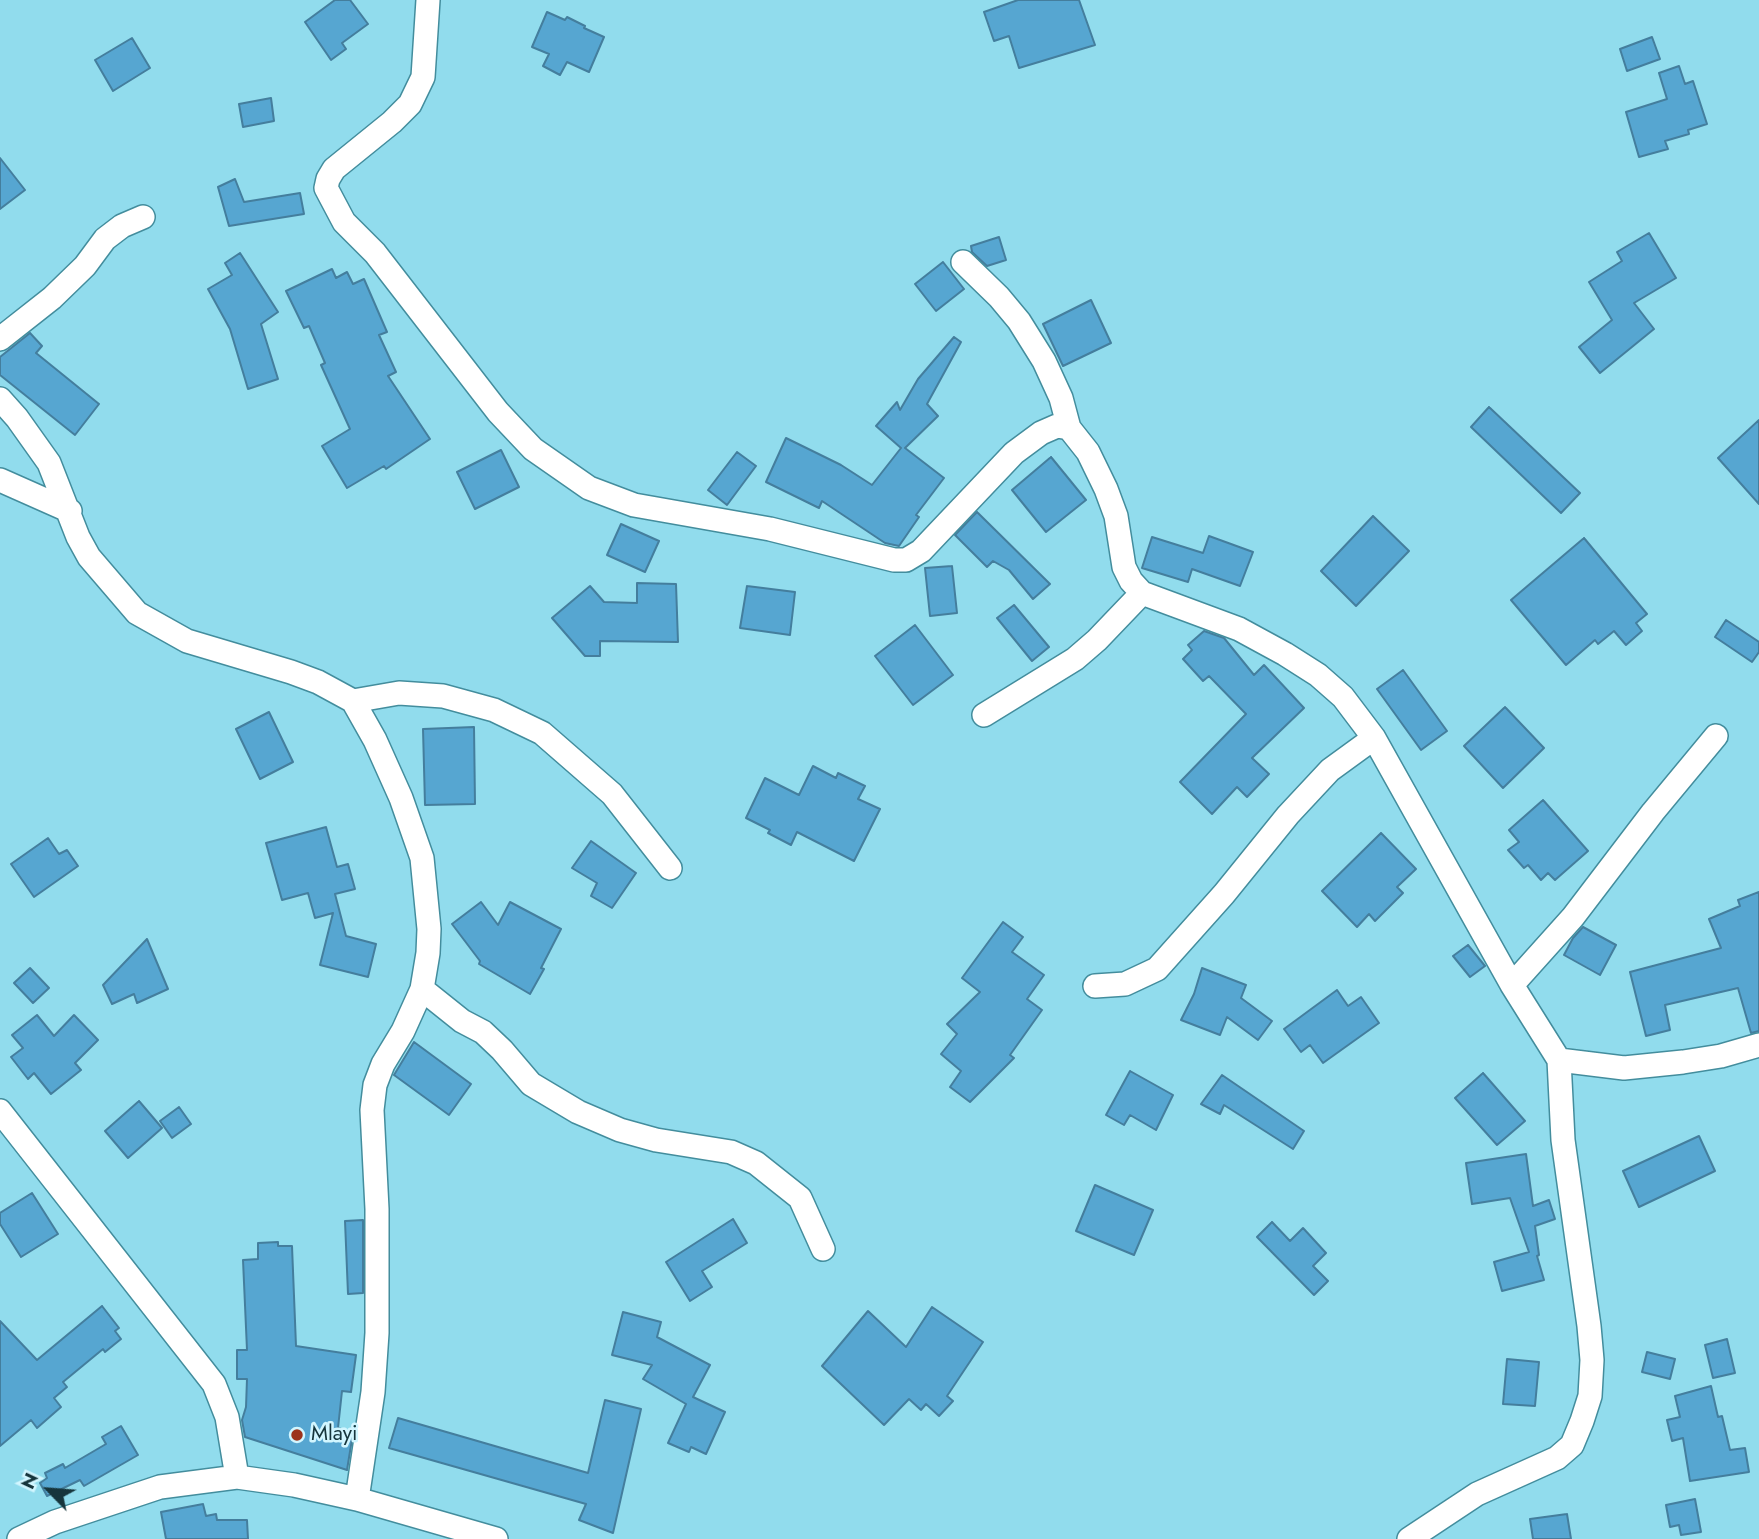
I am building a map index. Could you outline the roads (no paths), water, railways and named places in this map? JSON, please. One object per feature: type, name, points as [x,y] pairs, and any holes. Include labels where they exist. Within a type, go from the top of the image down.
[{"type":"street","points":[[428,0],[423,77],[410,104],[393,122],[334,169],[327,179],[326,188],[344,222],[375,253],[411,297],[498,412],[533,449],[563,472],[589,488],[634,505],[770,528],[894,560],[906,560],[921,551],[1014,453],[1041,433],[1057,426],[1069,428]]},
{"type":"street","points":[[0,339],[52,299],[85,266],[105,239],[122,226],[143,217]]},
{"type":"street","points":[[963,262],[1019,321],[1044,361],[1061,398],[1069,428],[1088,452],[1106,489],[1116,516],[1124,567],[1131,581],[1142,593],[1239,629],[1285,654],[1318,675],[1343,697],[1374,738],[1512,985],[1559,1060],[1563,1140],[1589,1326],[1592,1360],[1590,1396],[1572,1445],[1557,1458],[1477,1494],[1409,1539]]},
{"type":"street","points":[[0,399],[49,463],[78,537],[89,557],[137,613],[187,641],[318,682],[353,701],[375,740],[401,798],[422,858],[429,929],[422,989],[383,1064],[373,1097],[372,1151],[377,1209],[377,1333],[373,1392],[357,1499]]},
{"type":"street","points":[[0,480],[70,511]]},
{"type":"street","points":[[984,715],[1075,659],[1142,593]]},
{"type":"street","points":[[353,701],[399,693],[443,696],[494,710],[542,733],[612,794],[670,868]]},
{"type":"street","points":[[1512,985],[1573,917],[1653,812],[1716,736]]},
{"type":"street","points":[[1094,986],[1125,984],[1157,969],[1224,894],[1288,815],[1330,770],[1374,738]]},
{"type":"street","points":[[422,989],[462,1021],[483,1032],[531,1084],[578,1112],[620,1130],[656,1140],[731,1152],[757,1163],[800,1198],[823,1249]]},
{"type":"street","points":[[1559,1060],[1624,1068],[1696,1060],[1759,1045]]},
{"type":"street","points":[[0,1111],[214,1384],[227,1417],[237,1477]]},
{"type":"street","points":[[19,1539],[55,1522],[160,1487],[237,1477],[294,1485],[357,1499],[461,1534],[496,1539]]},
{"type":"place","name":"Mlayi","points":[[297,1435]]}]
